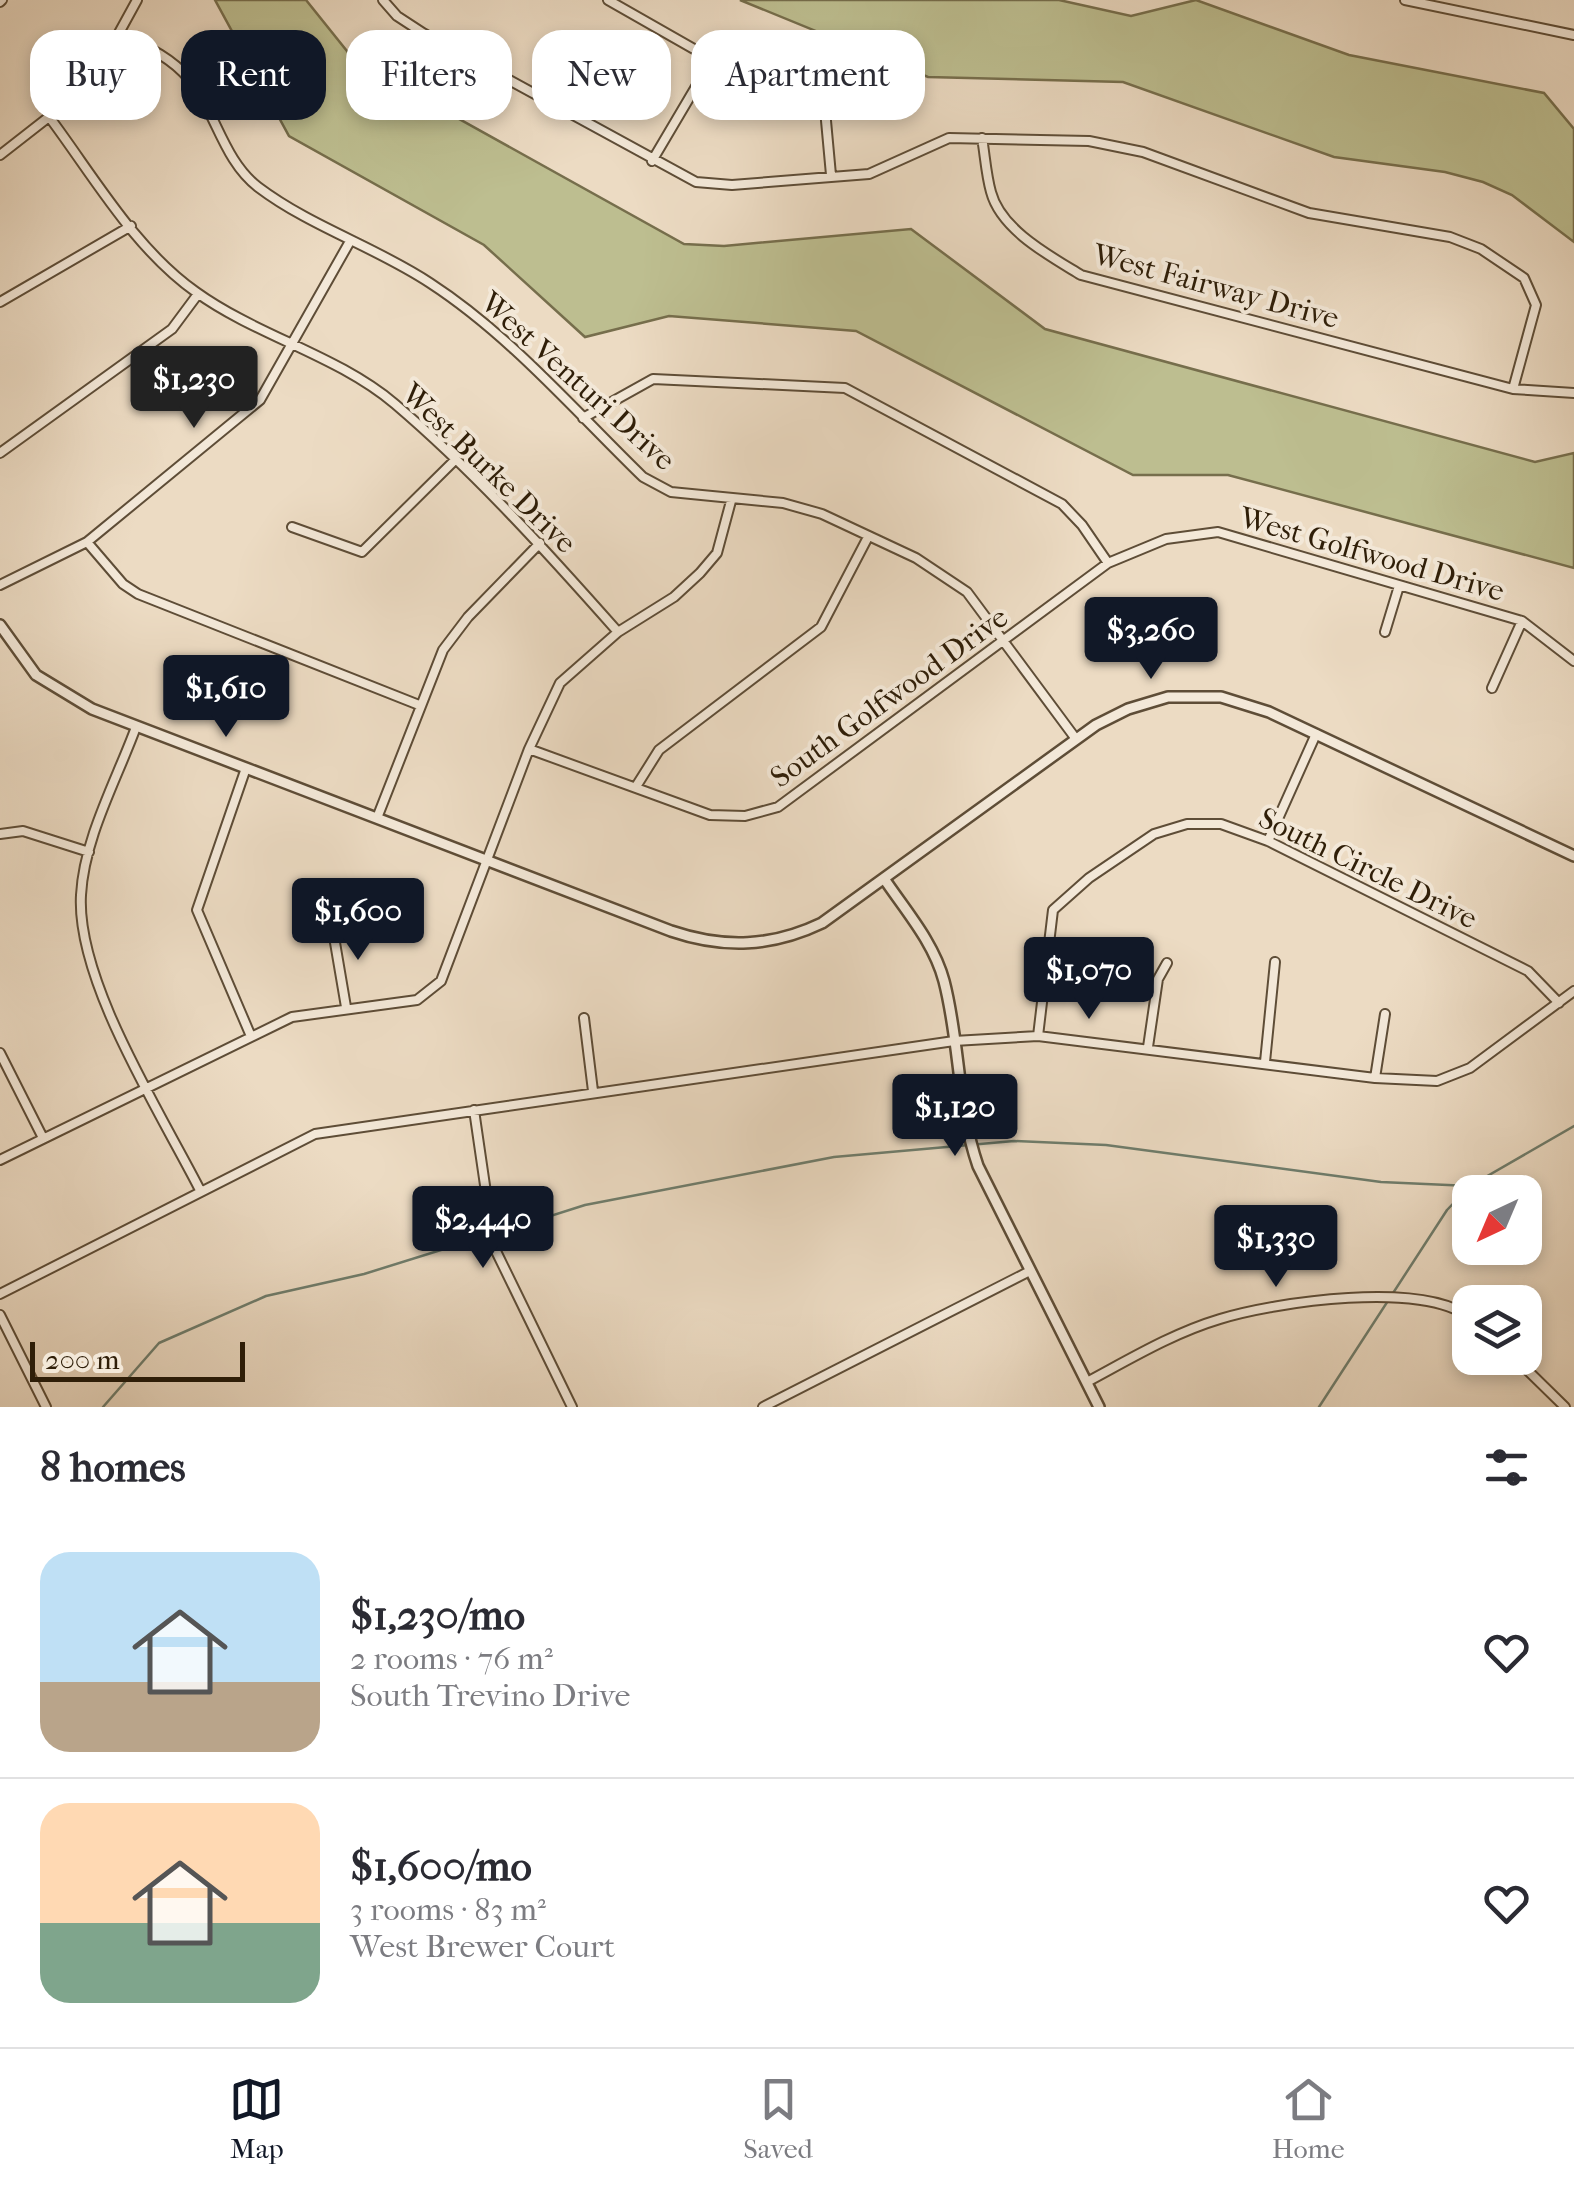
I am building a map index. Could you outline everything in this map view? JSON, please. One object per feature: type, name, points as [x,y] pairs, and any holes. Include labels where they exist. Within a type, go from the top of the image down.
[{"type":"street","points":[[122,30],[136,0]]},
{"type":"street","points":[[384,0],[397,16],[423,34],[696,182],[732,185],[870,174],[949,138],[1089,141],[1142,152],[1309,213],[1450,237],[1481,249],[1524,278],[1536,305],[1513,389]]},
{"type":"street","points":[[608,0],[708,58],[704,72],[652,161]]},
{"type":"street","points":[[1404,0],[1464,5],[1574,35]]},
{"type":"street","name":"West Venturi Drive","points":[[161,54],[192,82],[236,164],[256,186],[350,242],[428,282],[493,330],[643,476],[671,492],[784,504],[822,514],[916,558],[967,592],[1007,640],[1076,739]]},
{"type":"street","points":[[0,155],[47,120]]},
{"type":"street","name":"West Burke Drive","points":[[52,120],[131,226],[198,294],[295,343],[392,402],[540,543],[618,632]]},
{"type":"street","points":[[826,120],[831,176]]},
{"type":"street","name":"West Fairway Drive","points":[[982,138],[992,196],[1008,220],[1036,247],[1081,275],[1513,389],[1574,393]]},
{"type":"street","points":[[0,302],[131,226]]},
{"type":"street","points":[[0,585],[88,542],[260,400],[350,242]]},
{"type":"street","points":[[0,453],[172,329],[198,294]]},
{"type":"street","points":[[583,418],[653,379],[844,388],[1062,504],[1082,524],[1108,562]]},
{"type":"street","points":[[292,527],[362,552],[454,461]]},
{"type":"street","points":[[0,1160],[250,1034],[292,1017],[417,1000],[432,992],[441,981],[529,749],[560,683],[618,632],[674,597],[700,573],[717,553],[731,501]]},
{"type":"street","name":"West Golfwood Drive","points":[[1092,574],[1108,562],[1166,539],[1218,532],[1522,622],[1574,661]]},
{"type":"street","points":[[637,785],[659,750],[821,627],[868,537]]},
{"type":"street","points":[[88,542],[123,584],[138,594],[419,704]]},
{"type":"street","points":[[377,818],[443,650],[468,617],[540,543]]},
{"type":"street","name":"South Golfwood Drive","points":[[529,749],[637,785],[710,815],[744,816],[778,807],[1092,574]]},
{"type":"street","points":[[1385,632],[1399,586]]},
{"type":"street","points":[[1492,688],[1522,622]]},
{"type":"street","points":[[0,625],[26,665],[46,684],[74,701],[683,935],[720,943],[759,943],[822,922],[1076,739],[1128,709],[1168,696],[1221,697],[1316,734],[1574,856]]},
{"type":"street","points":[[136,727],[89,852],[80,894],[83,943],[147,1087],[200,1192]]},
{"type":"street","points":[[1268,841],[1316,734]]},
{"type":"street","points":[[246,768],[197,910],[250,1034]]},
{"type":"street","name":"South Circle Drive","points":[[1038,1036],[1052,910],[1089,878],[1154,834],[1188,824],[1221,824],[1268,841],[1528,971],[1559,1002]]},
{"type":"street","points":[[0,834],[23,831],[89,852]]},
{"type":"street","points":[[884,880],[944,980],[964,1129],[978,1166],[1100,1407]]},
{"type":"street","points":[[332,925],[346,1007]]},
{"type":"street","points":[[1266,1062],[1275,962]]},
{"type":"street","points":[[1148,1047],[1158,979],[1167,963]]},
{"type":"street","points":[[0,1294],[316,1134],[954,1041],[1038,1036],[1376,1078],[1437,1081],[1470,1068],[1574,991]]},
{"type":"street","points":[[1376,1078],[1385,1014]]},
{"type":"street","points":[[584,1018],[593,1092]]},
{"type":"street","points":[[0,1053],[43,1138]]},
{"type":"street","points":[[474,1110],[494,1247],[572,1407]]},
{"type":"street","points":[[762,1407],[1030,1271]]},
{"type":"street","points":[[1087,1382],[1184,1332],[1224,1318],[1331,1300],[1412,1296],[1452,1311]]},
{"type":"street","points":[[0,1315],[46,1407]]},
{"type":"street","points":[[1533,1375],[1564,1407]]},
{"type":"green space","points":[[215,0],[306,0],[346,50],[346,120],[461,120],[684,244],[724,246],[911,229],[1045,329],[1535,462],[1574,453],[1574,568],[1228,475],[1133,475],[856,331],[669,316],[585,337],[484,245],[289,136],[280,120],[326,120],[326,30],[231,30]]},
{"type":"green space","points":[[740,0],[1059,0],[1131,16],[1196,0],[1349,55],[1544,93],[1574,129],[1574,242],[1512,195],[1483,182],[1445,172],[1334,157],[1123,82],[928,77],[925,30],[813,30]]},
{"type":"waterway","points":[[497,1233],[585,1205],[834,1157],[1014,1141],[1106,1145],[1381,1182],[1470,1186],[1574,1126]]},
{"type":"waterway","points":[[1319,1407],[1452,1205]]},
{"type":"waterway","points":[[103,1407],[159,1343],[266,1296],[364,1274],[489,1235]]}]
